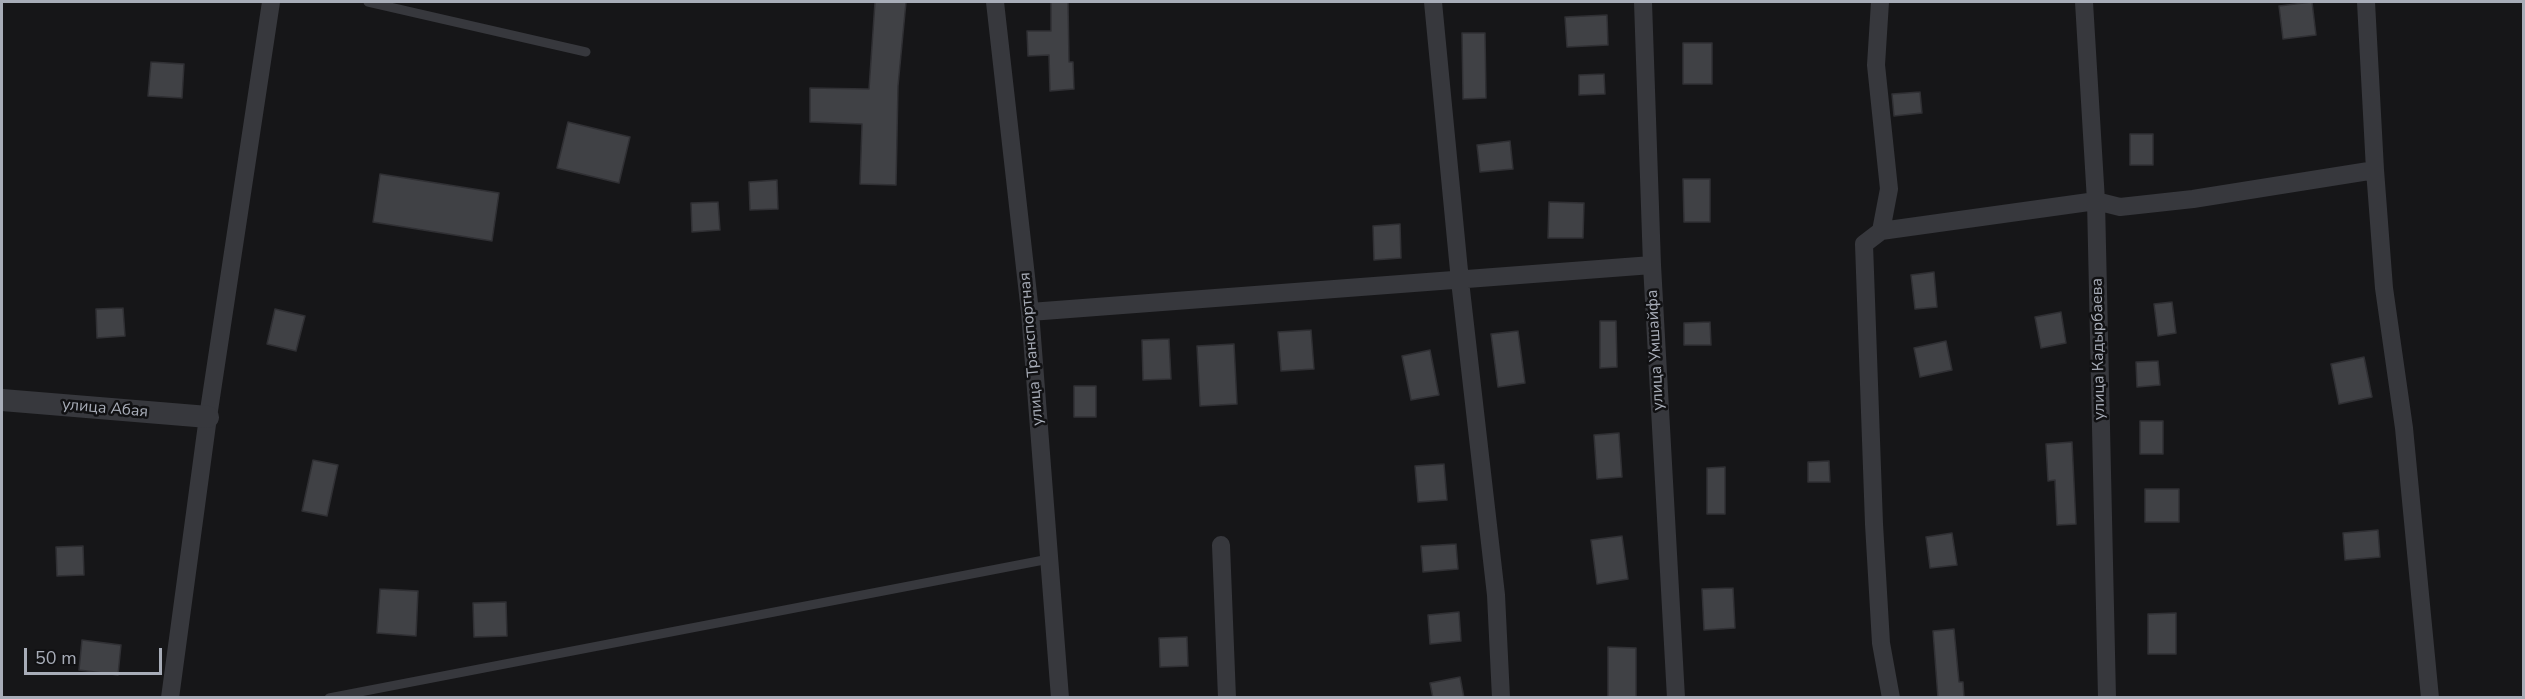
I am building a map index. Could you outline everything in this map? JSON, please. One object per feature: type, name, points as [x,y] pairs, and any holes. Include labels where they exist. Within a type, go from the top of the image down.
[{"type":"street","points":[[170,698],[208,417],[271,2]]},
{"type":"street","name":"улица Транспортная","points":[[995,2],[1030,312],[1060,698]]},
{"type":"street","points":[[1433,2],[1460,281],[1496,595],[1500,698]]},
{"type":"street","name":"улица Умшайфа","points":[[1642,2],[1652,265],[1676,698]]},
{"type":"street","points":[[1880,2],[1876,65],[1889,189],[1881,231]]},
{"type":"street","name":"улица Кадырбаева","points":[[2084,2],[2096,201],[2107,698]]},
{"type":"street","points":[[2366,2],[2384,288],[2404,428],[2430,698]]},
{"type":"street","points":[[1891,698],[1881,643],[1864,244],[1881,231],[2096,201],[2120,207],[2193,199],[2375,170]]},
{"type":"street","points":[[1030,312],[1652,265]]},
{"type":"street","name":"улица Абая","points":[[2,400],[208,417]]},
{"type":"street","points":[[1221,545],[1227,698]]},
{"type":"lane","points":[[368,2],[586,52]]},
{"type":"lane","points":[[329,698],[1049,559]]},
{"type":"building","points":[[875,2],[906,2],[898,86],[896,185],[860,184],[862,124],[810,122],[810,88],[869,89]]},
{"type":"building","points":[[1051,2],[1068,2],[1069,62],[1073,62],[1074,89],[1050,91],[1049,55],[1028,56],[1027,31],[1051,31]]},
{"type":"building","points":[[2312,2],[2316,35],[2283,39],[2279,6]]},
{"type":"building","points":[[1607,15],[1608,45],[1567,47],[1565,17]]},
{"type":"building","points":[[1462,33],[1485,33],[1486,98],[1463,99]]},
{"type":"building","points":[[1683,43],[1712,43],[1712,84],[1683,84]]},
{"type":"building","points":[[151,62],[184,64],[182,98],[148,96]]},
{"type":"building","points":[[1604,74],[1605,94],[1579,95],[1579,75]]},
{"type":"building","points":[[1920,92],[1922,113],[1894,116],[1892,94]]},
{"type":"building","points":[[568,122],[630,137],[619,183],[557,168]]},
{"type":"building","points":[[2130,134],[2153,134],[2153,165],[2130,165]]},
{"type":"building","points":[[1510,141],[1513,169],[1480,172],[1477,145]]},
{"type":"building","points":[[380,174],[499,193],[492,241],[373,222]]},
{"type":"building","points":[[1683,179],[1710,179],[1710,222],[1684,222]]},
{"type":"building","points":[[777,180],[778,209],[750,210],[749,182]]},
{"type":"building","points":[[718,202],[720,230],[692,232],[691,203]]},
{"type":"building","points":[[1549,202],[1584,203],[1583,238],[1548,238]]},
{"type":"building","points":[[1400,224],[1401,258],[1374,260],[1373,226]]},
{"type":"building","points":[[1934,272],[1937,307],[1915,309],[1911,275]]},
{"type":"building","points":[[2172,302],[2176,333],[2158,336],[2154,304]]},
{"type":"building","points":[[123,308],[125,336],[97,338],[96,309]]},
{"type":"building","points":[[275,309],[305,316],[296,351],[267,344]]},
{"type":"building","points":[[2061,312],[2066,343],[2041,348],[2035,317]]},
{"type":"building","points":[[1600,321],[1616,321],[1617,367],[1600,368]]},
{"type":"building","points":[[1710,322],[1711,345],[1684,345],[1684,323]]},
{"type":"building","points":[[1311,330],[1314,369],[1281,371],[1278,332]]},
{"type":"building","points":[[1518,331],[1525,383],[1498,387],[1491,334]]},
{"type":"building","points":[[1169,339],[1171,379],[1143,380],[1142,340]]},
{"type":"building","points":[[1946,341],[1952,370],[1920,377],[1914,348]]},
{"type":"building","points":[[1234,344],[1237,404],[1200,406],[1197,346]]},
{"type":"building","points":[[1430,350],[1439,395],[1411,400],[1402,356]]},
{"type":"building","points":[[2364,357],[2372,397],[2339,404],[2331,364]]},
{"type":"building","points":[[2158,361],[2160,385],[2137,387],[2136,362]]},
{"type":"building","points":[[1074,386],[1096,386],[1096,417],[1074,417]]},
{"type":"building","points":[[2140,421],[2163,421],[2163,454],[2140,454]]},
{"type":"building","points":[[1619,433],[1622,477],[1597,479],[1594,435]]},
{"type":"building","points":[[2072,442],[2076,524],[2057,525],[2055,480],[2048,481],[2046,444]]},
{"type":"building","points":[[313,460],[338,465],[327,516],[302,511]]},
{"type":"building","points":[[1829,461],[1830,482],[1808,482],[1808,462]]},
{"type":"building","points":[[1444,464],[1447,500],[1418,502],[1415,466]]},
{"type":"building","points":[[1725,467],[1725,514],[1707,514],[1707,468]]},
{"type":"building","points":[[2145,489],[2179,489],[2179,522],[2145,522]]},
{"type":"building","points":[[2378,530],[2380,557],[2345,560],[2343,533]]},
{"type":"building","points":[[1952,533],[1957,565],[1930,568],[1926,537]]},
{"type":"building","points":[[1622,536],[1628,579],[1597,584],[1591,540]]},
{"type":"building","points":[[1456,544],[1458,569],[1423,572],[1421,546]]},
{"type":"building","points":[[83,546],[84,575],[57,576],[56,547]]},
{"type":"building","points":[[1733,588],[1735,628],[1704,630],[1702,589]]},
{"type":"building","points":[[380,589],[418,591],[416,636],[377,633]]},
{"type":"building","points":[[506,602],[507,636],[474,637],[473,603]]},
{"type":"building","points":[[1459,612],[1461,641],[1430,644],[1428,615]]},
{"type":"building","points":[[2176,613],[2176,654],[2148,654],[2148,614]]},
{"type":"building","points":[[1954,629],[1959,682],[1963,682],[1964,698],[1938,698],[1933,631]]},
{"type":"building","points":[[1187,637],[1188,666],[1160,667],[1159,638]]},
{"type":"building","points":[[82,640],[121,645],[118,675],[79,670]]},
{"type":"building","points":[[1608,647],[1636,648],[1636,698],[1608,698]]},
{"type":"building","points":[[1460,677],[1464,698],[1433,698],[1430,683]]}]
